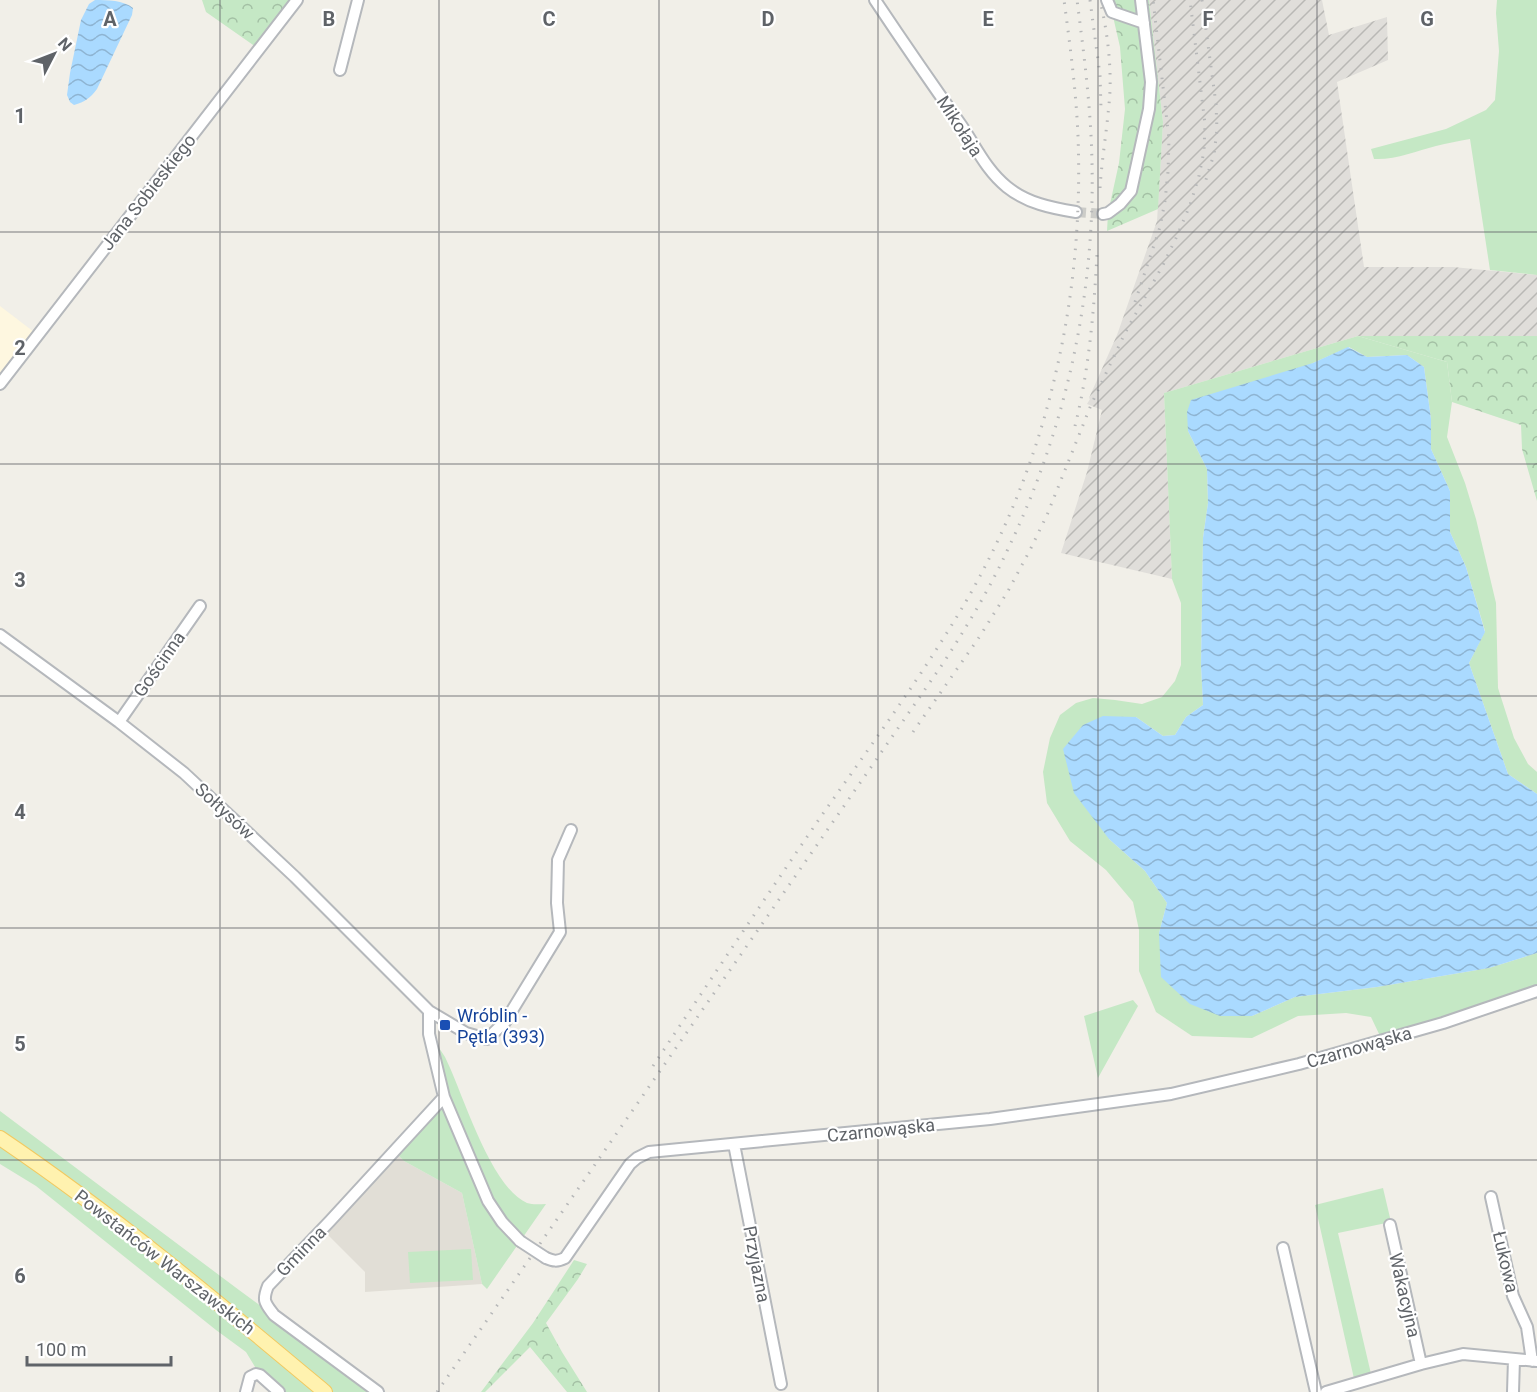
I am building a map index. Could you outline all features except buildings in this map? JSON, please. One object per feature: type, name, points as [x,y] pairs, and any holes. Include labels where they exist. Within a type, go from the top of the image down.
[{"type":"main road","name":"Powstańców Warszawskich","points":[[0,1138],[51,1173],[198,1287],[325,1392]]},
{"type":"street","name":"Jana Sobieskiego","points":[[0,384],[297,0]]},
{"type":"street","points":[[340,70],[358,0]]},
{"type":"street","name":"Mikołaja","points":[[875,0],[990,171],[1021,196],[1049,208],[1076,212]]},
{"type":"street","points":[[1107,0],[1112,12],[1143,23]]},
{"type":"street","points":[[1103,214],[1120,204],[1131,191],[1149,109],[1151,82],[1141,0]]},
{"type":"street","name":"Gościnna","points":[[119,722],[200,606]]},
{"type":"street","name":"Sołtysów","points":[[0,635],[119,722],[184,773],[295,877],[429,1011],[466,1033],[487,1039],[505,1023],[560,932],[557,903],[558,860],[571,830]]},
{"type":"street","name":"Czarnowąska","points":[[429,1011],[429,1034],[444,1096],[488,1201],[502,1222],[520,1241],[554,1262],[565,1258],[618,1180],[637,1158],[649,1152],[990,1119],[1171,1094],[1299,1064],[1454,1020],[1537,991]]},
{"type":"street","name":"Gminna","points":[[378,1392],[274,1316],[264,1301],[264,1295],[268,1286],[444,1096]]},
{"type":"street","name":"Przyjazna","points":[[734,1144],[781,1384]]},
{"type":"street","name":"Łukowa","points":[[1491,1197],[1513,1296],[1527,1327],[1534,1361]]},
{"type":"street","name":"Wakacyjna","points":[[1390,1226],[1421,1364]]},
{"type":"street","points":[[1283,1248],[1316,1392]]},
{"type":"street","points":[[1326,1392],[1462,1354],[1534,1361]]},
{"type":"street","points":[[1513,1392],[1514,1359]]},
{"type":"street","points":[[246,1392],[250,1377],[256,1374],[279,1392]]},
{"type":"shaded area","points":[[1149,0],[1322,0],[1329,35],[1387,17],[1388,60],[1337,82],[1364,267],[1453,267],[1537,275],[1537,336],[1358,336],[1164,393],[1172,579],[1061,553],[1087,472],[1102,410],[1087,404],[1117,335],[1157,221],[1163,122]]},
{"type":"shaded area","points":[[0,306],[38,335],[0,384]]},
{"type":"shaded area","points":[[394,1151],[404,1161],[462,1193],[482,1284],[365,1292],[365,1272],[322,1229]]},
{"type":"green space","points":[[202,0],[297,0],[259,49],[206,12]]},
{"type":"green space","points":[[1107,0],[1149,0],[1163,122],[1158,209],[1107,231],[1108,213],[1119,163],[1125,109],[1120,47]]},
{"type":"green space","points":[[1497,0],[1537,0],[1537,275],[1490,270],[1470,139],[1382,159],[1374,159],[1371,149],[1446,129],[1486,110],[1495,100],[1499,51]]},
{"type":"green space","points":[[1358,336],[1447,362],[1452,402],[1447,437],[1476,519],[1496,603],[1498,688],[1514,738],[1528,764],[1537,772],[1537,794],[1508,774],[1469,663],[1485,631],[1466,567],[1450,532],[1450,491],[1431,449],[1431,419],[1424,367],[1407,355],[1367,357],[1349,347],[1313,363],[1188,431],[1207,469],[1208,503],[1203,538],[1201,665],[1203,705],[1186,717],[1175,735],[1163,736],[1136,717],[1109,839],[1145,871],[1167,903],[1159,933],[1252,1016],[1295,997],[1377,987],[1489,968],[1537,953],[1537,988],[1380,1036],[1371,1017],[1346,1013],[1298,1016],[1252,1038],[1192,1036],[1156,1012],[1139,971],[1139,930],[1133,902],[1106,870],[1070,841],[1047,803],[1043,772],[1050,738],[1060,715],[1076,703],[1093,698],[1142,704],[1162,697],[1175,681],[1181,665],[1181,603],[1172,579],[1164,393]]},
{"type":"green space","points":[[1358,336],[1537,336],[1537,501],[1522,449],[1521,425],[1452,402],[1447,362]]},
{"type":"green space","points":[[1133,1000],[1138,1006],[1098,1078],[1084,1016]]},
{"type":"green space","points":[[429,1034],[445,1057],[479,1138],[501,1178],[514,1194],[527,1203],[546,1204],[487,1289],[482,1284],[462,1193],[404,1161],[394,1151],[443,1097]]},
{"type":"green space","points":[[0,1111],[379,1392],[279,1392],[260,1375],[246,1352],[36,1186],[0,1164]]},
{"type":"green space","points":[[1383,1188],[1391,1222],[1338,1233],[1372,1378],[1355,1383],[1315,1205]]},
{"type":"green space","points":[[471,1249],[473,1280],[410,1283],[408,1252]]},
{"type":"green space","points":[[574,1260],[587,1264],[546,1323],[587,1392],[567,1392],[530,1347],[485,1392],[481,1392],[533,1323]]},
{"type":"water","points":[[95,0],[125,3],[133,8],[132,15],[97,89],[87,99],[74,105],[67,95],[70,73],[81,20],[89,4]]},
{"type":"water","points":[[1348,347],[1367,357],[1407,355],[1424,367],[1431,419],[1431,449],[1450,491],[1450,532],[1466,567],[1485,632],[1469,663],[1508,774],[1537,794],[1537,953],[1489,968],[1377,987],[1295,997],[1252,1016],[1220,1016],[1190,1004],[1161,977],[1159,933],[1167,903],[1145,871],[1109,839],[1074,793],[1063,749],[1083,725],[1103,716],[1136,717],[1163,736],[1175,735],[1186,717],[1203,705],[1201,665],[1203,538],[1208,503],[1207,469],[1188,431],[1187,412],[1191,400],[1313,363]]},
{"type":"tunnel","points":[[1076,212],[1103,214]]},
{"type":"railway","points":[[653,1066],[931,657],[980,576],[1020,490],[1049,402],[1062,343],[1075,255],[1078,136],[1064,0]]},
{"type":"railway","points":[[437,1392],[944,662],[993,580],[1007,551],[1045,459],[1060,411],[1082,313],[1092,213],[1092,163],[1087,82],[1077,0]]},
{"type":"railway","points":[[1090,0],[1100,75],[1101,109]]},
{"type":"railway","points":[[1100,0],[1108,46],[1110,80],[1100,188]]},
{"type":"railway","points":[[1135,302],[1160,227],[1168,172],[1169,139],[1153,0]]},
{"type":"railway","points":[[913,732],[980,636],[1030,550],[1047,515],[1091,405],[1125,333],[1163,265],[1190,205],[1204,151],[1205,124],[1190,0]]},
{"type":"railway","points":[[1202,0],[1216,104],[1217,130],[1214,154],[1204,186]]},
{"type":"railway","points":[[1075,426],[1090,340],[1097,254]]},
{"type":"place","name":"Wróblin - Pętla (393)","points":[[445,1025]]}]
